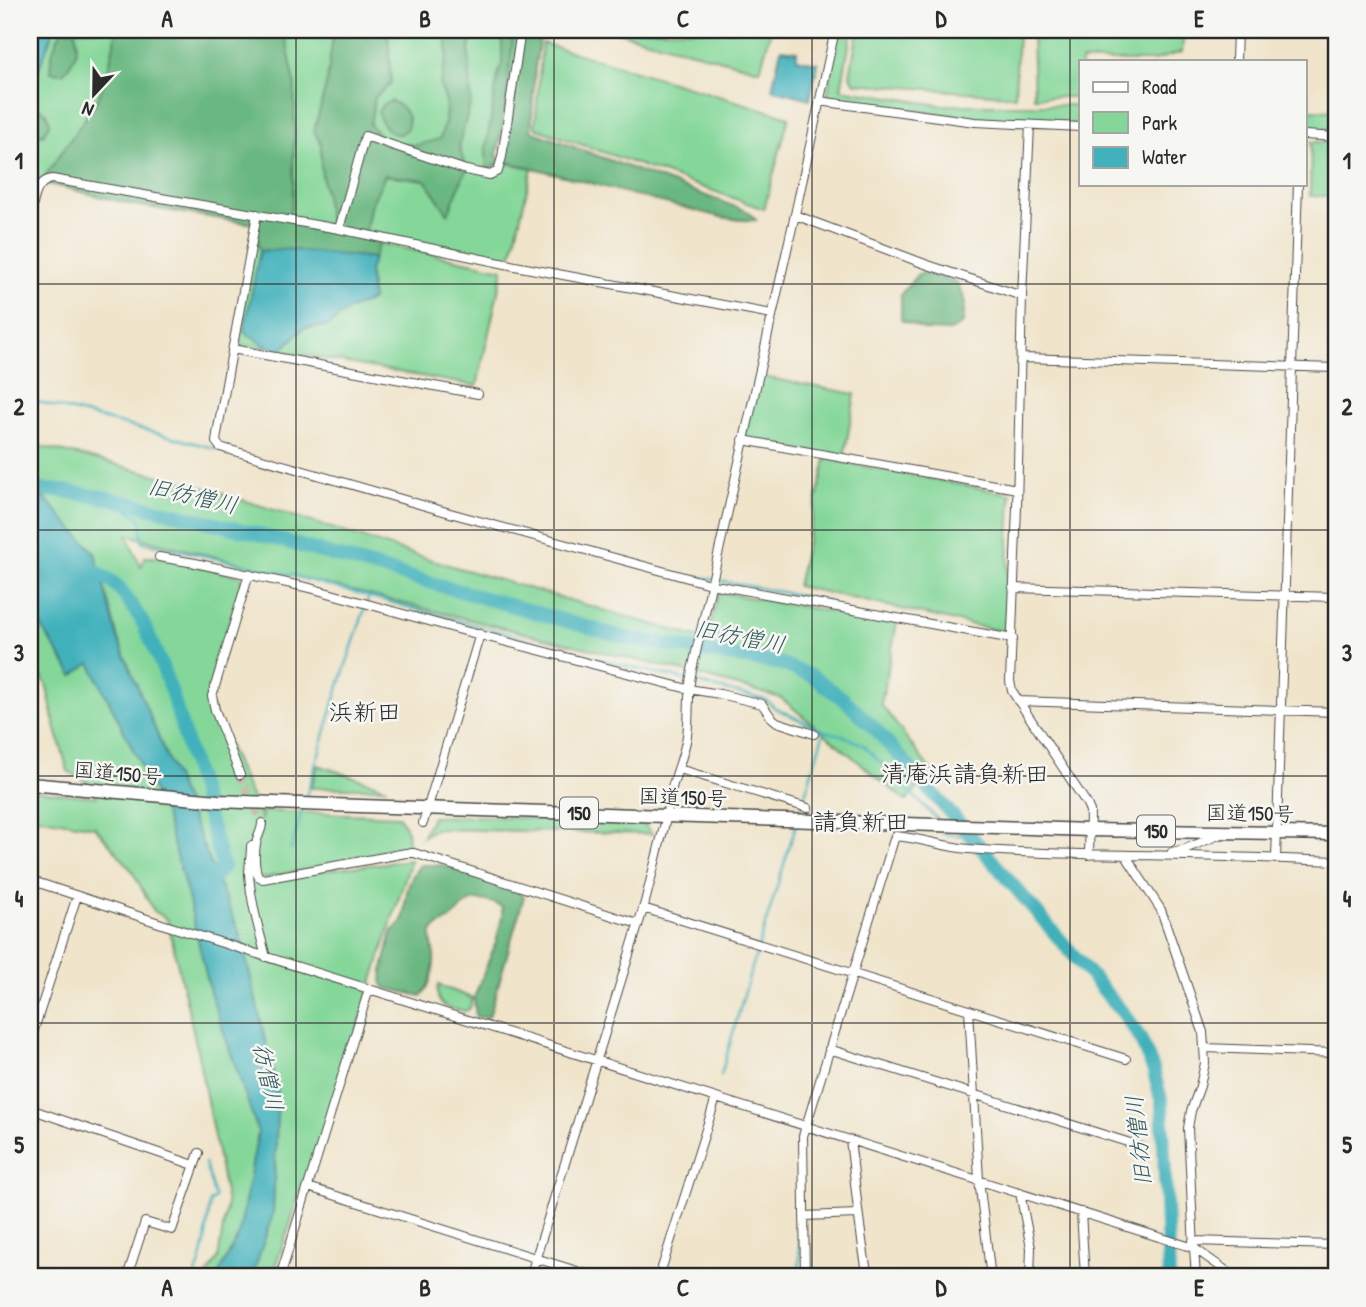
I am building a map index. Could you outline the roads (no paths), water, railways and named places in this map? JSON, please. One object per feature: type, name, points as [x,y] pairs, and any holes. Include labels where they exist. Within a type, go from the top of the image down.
[{"type":"highway","name":"国道150号","points":[[30,784],[218,801],[1089,830],[1336,834]]},
{"type":"street","points":[[339,229],[365,136],[466,170],[490,175],[498,171],[521,30]]},
{"type":"street","points":[[530,1277],[643,908],[667,815],[667,804],[684,751],[688,689],[698,641],[835,30]]},
{"type":"street","points":[[1236,60],[1237,30]]},
{"type":"street","points":[[820,101],[975,122],[1079,127]]},
{"type":"street","points":[[1030,125],[1010,681],[1018,701],[1087,804],[1090,811],[1089,855]]},
{"type":"street","points":[[1306,135],[1336,137]]},
{"type":"street","points":[[30,220],[34,198],[41,182],[52,178],[339,229],[515,266],[772,313]]},
{"type":"street","points":[[1276,859],[1298,186]]},
{"type":"street","points":[[257,214],[217,434],[216,442],[220,447],[710,584],[1013,639]]},
{"type":"street","points":[[795,215],[925,264],[1022,296]]},
{"type":"street","points":[[232,349],[478,394]]},
{"type":"street","points":[[1022,358],[1336,368]]},
{"type":"street","points":[[743,440],[1017,489]]},
{"type":"street","points":[[159,557],[310,588],[688,689],[762,704],[777,722],[814,734]]},
{"type":"street","points":[[240,775],[212,696],[249,575]]},
{"type":"street","points":[[1013,588],[1336,597]]},
{"type":"street","points":[[423,823],[480,634]]},
{"type":"street","points":[[1018,701],[1336,712]]},
{"type":"street","points":[[679,769],[808,808]]},
{"type":"street","points":[[266,957],[249,872],[252,836],[262,827],[257,839],[256,865],[258,876],[263,879],[414,853],[638,924]]},
{"type":"street","points":[[1155,855],[1185,849],[1225,832]]},
{"type":"street","points":[[805,1277],[805,1126],[895,836],[950,847],[995,851],[1336,860]]},
{"type":"street","points":[[1126,856],[1161,910],[1203,1032],[1205,1048],[1202,1075],[1188,1128],[1196,1277]]},
{"type":"street","points":[[30,880],[266,957],[1194,1245],[1336,1245]]},
{"type":"street","points":[[30,1042],[77,897]]},
{"type":"street","points":[[643,908],[1126,1059]]},
{"type":"street","points":[[280,1277],[369,989]]},
{"type":"street","points":[[969,1010],[979,1180],[989,1277]]},
{"type":"street","points":[[1205,1048],[1336,1053]]},
{"type":"street","points":[[829,1049],[1140,1146]]},
{"type":"street","points":[[659,1277],[716,1098]]},
{"type":"street","points":[[30,1109],[194,1165]]},
{"type":"street","points":[[850,1140],[868,1277]]},
{"type":"street","points":[[127,1277],[145,1222],[172,1230],[199,1153]]},
{"type":"street","points":[[308,1186],[596,1277]]},
{"type":"street","points":[[1020,1193],[1031,1248],[1030,1277]]},
{"type":"street","points":[[1081,1212],[1085,1277]]},
{"type":"street","points":[[804,1216],[858,1214]]},
{"type":"street","points":[[1194,1245],[1235,1277]]},
{"type":"water","points":[[30,30],[54,30],[36,76],[37,93],[30,107]]},
{"type":"water","points":[[781,49],[797,51],[797,59],[818,63],[810,99],[772,89]]},
{"type":"water","points":[[283,249],[374,258],[369,270],[372,300],[348,310],[328,326],[304,328],[280,351],[266,346],[244,331],[260,251]]},
{"type":"water","points":[[30,482],[95,553],[118,639],[241,937],[278,1093],[273,1214],[252,1277],[217,1277],[239,1234],[258,1132],[210,992],[188,897],[164,812],[90,663],[73,676],[30,609]]},
{"type":"waterway","points":[[30,401],[217,449]]},
{"type":"waterway","name":"旧彷僧川","points":[[30,489],[113,499],[258,534],[626,638],[782,664],[812,676],[845,700],[875,729],[1124,1014],[1140,1038],[1153,1069],[1162,1103],[1169,1277]]},
{"type":"waterway","points":[[113,499],[141,519],[142,542],[290,575],[618,664],[687,680]]},
{"type":"waterway","name":"彷僧川","points":[[85,565],[120,589],[141,619],[163,669],[223,867],[204,886]]},
{"type":"waterway","points":[[700,577],[828,601]]},
{"type":"waterway","points":[[305,800],[369,596]]},
{"type":"waterway","points":[[694,682],[766,700],[775,708],[824,731],[863,745],[939,821]]},
{"type":"waterway","points":[[799,815],[824,731]]},
{"type":"waterway","points":[[291,850],[303,807]]},
{"type":"waterway","points":[[721,1075],[796,825]]},
{"type":"waterway","points":[[942,831],[943,834],[971,836]]},
{"type":"waterway","points":[[195,1277],[207,1231],[210,1202],[215,1198],[205,1163]]},
{"type":"waterway","points":[[799,1223],[800,1277]]},
{"type":"tunnel","points":[[240,775],[262,823]]},
{"type":"district","name":"浜新田","points":[[365,711]]},
{"type":"district","name":"清庵浜請負新田","points":[[965,773]]},
{"type":"district","name":"請負新田","points":[[861,821]]}]
